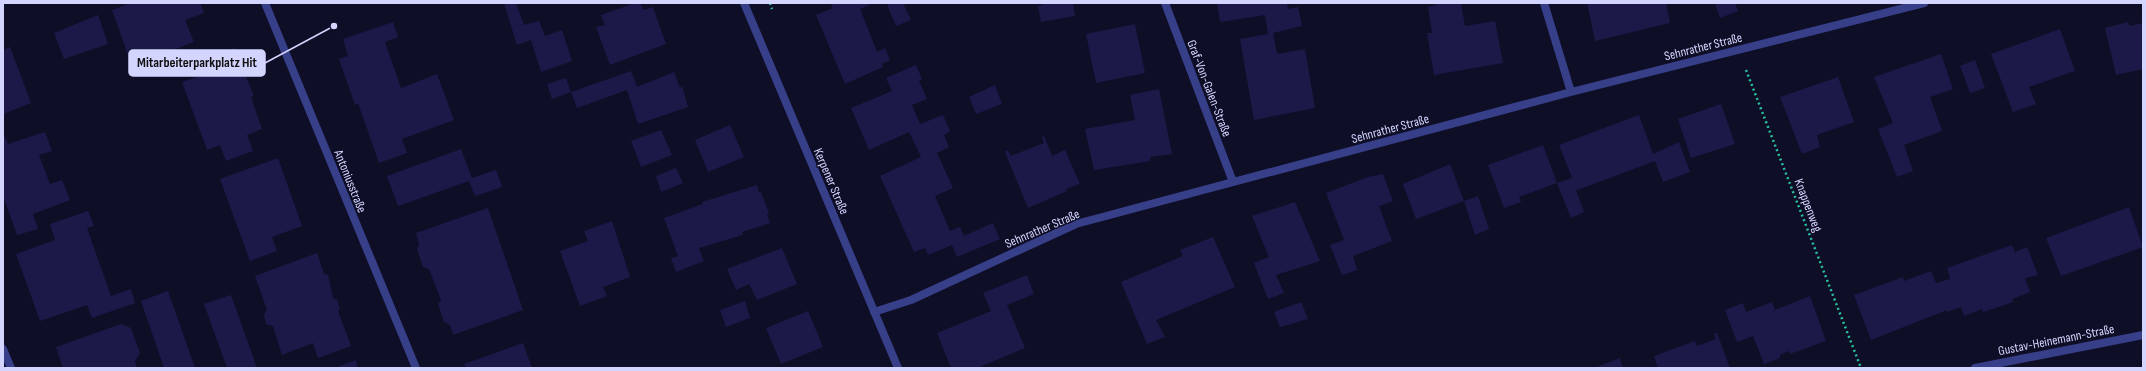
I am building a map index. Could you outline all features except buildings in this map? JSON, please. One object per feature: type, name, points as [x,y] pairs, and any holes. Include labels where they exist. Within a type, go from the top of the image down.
[{"type":"street","name":"Antoniusstraße","points":[[265,3],[416,368]]},
{"type":"street","name":"Kerpener Straße","points":[[744,3],[898,368]]},
{"type":"street","name":"Graf-Von-Galen-Straße","points":[[1165,3],[1233,182]]},
{"type":"street","points":[[1544,3],[1571,92]]},
{"type":"street","name":"Sehnrather Straße","points":[[874,312],[911,300],[1076,224],[1571,92],[1738,50],[1896,6],[1924,3]]},
{"type":"street","name":"Gustav-Heinemann-Straße","points":[[1975,368],[2143,335]]},
{"type":"street","points":[[3,349],[11,368]]},
{"type":"path","name":"Knappenweg","points":[[1738,50],[1861,368]]},
{"type":"place","name":"Mitarbeiterparkplatz Hit","points":[[334,26]]}]
